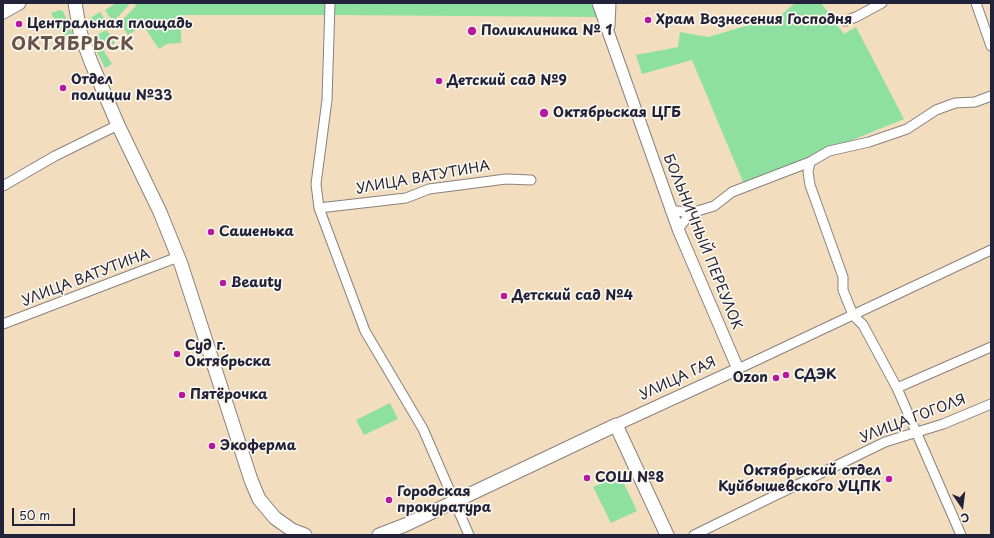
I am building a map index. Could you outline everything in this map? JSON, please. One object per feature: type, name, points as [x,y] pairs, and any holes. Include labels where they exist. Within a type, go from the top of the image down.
[{"type":"main road","points":[[3,12],[19,3]]},
{"type":"main road","points":[[75,3],[80,32],[118,124],[160,212],[178,257],[251,480],[259,499],[274,518],[290,532],[305,535]]},
{"type":"main road","points":[[616,426],[667,535]]},
{"type":"main road","name":"УЛИЦА ГАЯ","points":[[379,535],[405,525],[453,501],[616,426]]},
{"type":"street","points":[[330,3],[327,100],[316,184],[319,208],[365,331],[423,429],[469,535]]},
{"type":"street","name":"БОЛЬНИЧНЫЙ ПЕРЕУЛОК","points":[[598,3],[670,210],[738,369]]},
{"type":"street","name":"БОЛЬНИЧНЫЙ ПЕРЕУЛОК","points":[[609,36],[610,3]]},
{"type":"street","points":[[845,21],[856,18],[882,3]]},
{"type":"street","points":[[976,3],[991,46]]},
{"type":"street","points":[[670,210],[691,213],[714,206],[732,192],[810,162],[829,151],[869,142],[907,129],[936,110],[955,103],[975,102],[991,96]]},
{"type":"street","points":[[3,186],[55,156],[118,124]]},
{"type":"street","points":[[810,162],[808,172],[810,185],[843,277],[843,290],[853,315],[863,325],[897,388],[961,535]]},
{"type":"street","name":"УЛИЦА ВАТУТИНА","points":[[319,208],[406,198],[429,189],[498,180],[532,180]]},
{"type":"street","points":[[678,229],[691,213]]},
{"type":"street","name":"УЛИЦА ГАЯ","points":[[616,426],[991,250]]},
{"type":"street","name":"УЛИЦА ВАТУТИНА","points":[[3,324],[178,257]]},
{"type":"street","points":[[897,388],[991,347]]},
{"type":"street","name":"УЛИЦА ГОГОЛЯ","points":[[694,535],[885,442],[943,424],[991,404]]},
{"type":"green space","points":[[116,3],[128,3],[129,5],[113,22],[105,10]]},
{"type":"green space","points":[[134,3],[325,3],[325,15],[181,15],[181,43],[167,44],[159,49],[143,25],[128,35],[120,22],[136,6]]},
{"type":"green space","points":[[334,3],[591,3],[597,17],[334,15]]},
{"type":"green space","points":[[795,3],[821,3],[844,34],[856,27],[904,119],[744,184],[692,60],[642,74],[636,55],[678,47],[680,32],[708,37],[780,16]]},
{"type":"green space","points":[[59,10],[63,11],[72,32],[72,40],[69,41],[66,39],[51,13]]},
{"type":"green space","points":[[100,12],[108,24],[93,30],[90,18]]},
{"type":"green space","points":[[107,30],[115,43],[103,50],[112,64],[105,68],[97,52],[94,36]]},
{"type":"green space","points":[[390,403],[398,419],[364,435],[356,420]]},
{"type":"green space","points":[[620,475],[637,511],[611,523],[593,487]]},
{"type":"place","name":"Храм Вознесения Господня","points":[[648,20]]},
{"type":"place","name":"Центральная площадь","points":[[19,24]]},
{"type":"place","name":"Поликлиника № 1","points":[[472,31]]},
{"type":"place","name":"Детский сад №9","points":[[439,81]]},
{"type":"place","name":"Отдел полиции №33","points":[[63,88]]},
{"type":"place","name":"Октябрьская ЦГБ","points":[[544,113]]},
{"type":"place","name":"Сашенька","points":[[211,232]]},
{"type":"place","name":"Beauty","points":[[223,283]]},
{"type":"place","name":"Детский сад №4","points":[[504,296]]},
{"type":"place","name":"Суд г. Октябрьска","points":[[177,354]]},
{"type":"place","name":"СДЭК","points":[[786,375]]},
{"type":"place","name":"Ozon","points":[[776,378]]},
{"type":"place","name":"Пятёрочка","points":[[182,395]]},
{"type":"place","name":"Экоферма","points":[[212,446]]},
{"type":"place","name":"СОШ №8","points":[[587,478]]},
{"type":"place","name":"Октябрьский отдел Куйбышевского УЦПК","points":[[889,479]]},
{"type":"place","name":"Городская прокуратура","points":[[389,500]]},
{"type":"district","name":"ОКТЯБРЬСК","points":[[73,45]]}]
